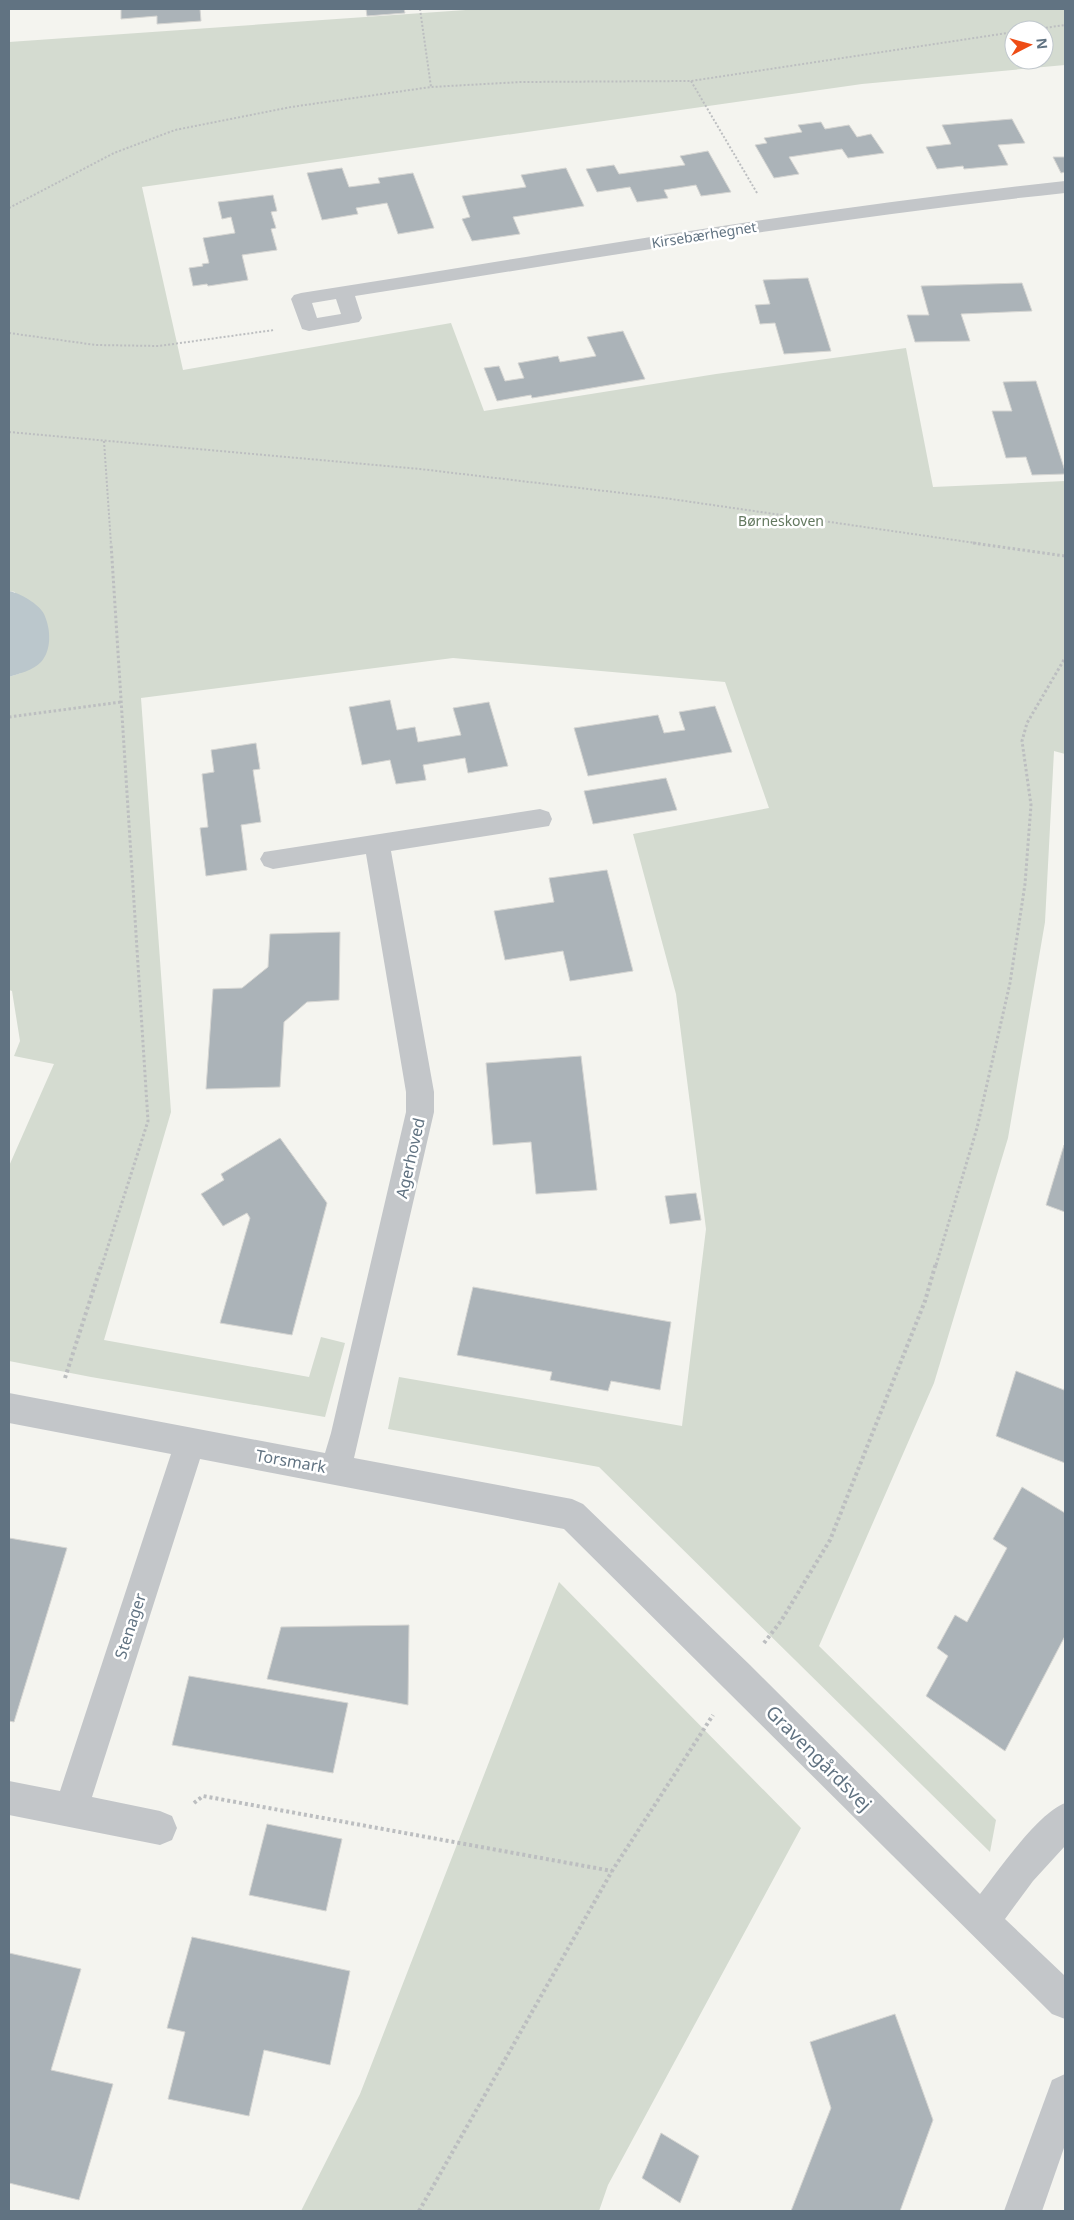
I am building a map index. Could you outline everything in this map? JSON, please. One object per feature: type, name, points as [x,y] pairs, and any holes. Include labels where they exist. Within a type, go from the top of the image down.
[{"type":"street","name":"Kirsebærhegnet","points":[[309,325],[301,299],[775,224],[974,196],[1065,187]]},
{"type":"street","points":[[309,325],[352,318],[344,293]]},
{"type":"street","points":[[273,859],[540,819]]},
{"type":"street","name":"Agerhoved","points":[[336,1469],[420,1112],[420,1092],[377,843]]},
{"type":"street","name":"Torsmark","points":[[9,1408],[190,1444],[336,1469],[572,1515]]},
{"type":"street","name":"Stenager","points":[[71,1809],[190,1444]]},
{"type":"street","name":"Gravengårdsvej","points":[[572,1515],[1065,2001]]},
{"type":"street","points":[[9,1798],[160,1828]]},
{"type":"street","points":[[982,1921],[1021,1869],[1065,1820]]},
{"type":"street","points":[[1023,2211],[1065,2093]]},
{"type":"path","points":[[420,9],[431,86]]},
{"type":"path","points":[[9,208],[114,153],[175,130],[290,107],[431,86],[521,82],[691,81],[1004,34]]},
{"type":"path","points":[[691,81],[775,224]]},
{"type":"path","points":[[9,333],[96,345],[159,346],[309,325]]},
{"type":"path","points":[[9,432],[420,470],[664,498],[1065,556]]},
{"type":"path","points":[[52,1416],[148,1121],[104,440]]},
{"type":"path","points":[[420,2211],[439,2173],[612,1871],[738,1677],[781,1621],[830,1540],[925,1301],[977,1128],[1010,983],[1025,884],[1031,805],[1022,741],[1028,723],[1065,658]]},
{"type":"path","points":[[9,717],[121,702]]},
{"type":"path","points":[[160,1828],[203,1796],[612,1871]]},
{"type":"green space","name":"Børneskoven","points":[[480,9],[1065,9],[1065,65],[1054,66],[1054,20],[1004,20],[1004,70],[1012,70],[862,84],[142,187],[183,370],[451,323],[484,411],[716,374],[906,348],[933,487],[1065,481],[1065,754],[1054,751],[1045,922],[1008,1138],[934,1383],[819,1646],[996,1820],[990,1852],[599,1467],[388,1429],[399,1377],[682,1426],[706,1229],[676,994],[633,834],[769,808],[725,682],[453,658],[141,698],[171,1112],[104,1340],[309,1377],[321,1337],[345,1343],[325,1417],[9,1361],[9,1166],[54,1064],[14,1056],[20,1041],[12,991],[9,990],[9,677],[21,673],[15,592],[9,591],[9,42]]},
{"type":"green space","points":[[559,1582],[801,1828],[608,2185],[599,2211],[301,2211],[360,2094]]},
{"type":"shaded area","points":[[9,591],[29,599],[42,610],[48,626],[49,645],[45,657],[38,665],[9,677]]},
{"type":"building","points":[[121,9],[200,9],[201,21],[157,24],[157,16],[121,19]]},
{"type":"building","points":[[366,9],[404,9],[405,13],[367,16]]},
{"type":"building","points":[[1012,119],[1025,143],[998,145],[1008,165],[964,169],[963,166],[937,169],[926,147],[951,144],[942,125]]},
{"type":"building","points":[[821,122],[825,129],[849,125],[857,137],[871,134],[884,153],[848,158],[842,149],[789,157],[799,174],[774,178],[755,145],[767,143],[764,138],[802,132],[798,125]]},
{"type":"building","points":[[708,151],[731,192],[701,196],[696,185],[664,190],[668,198],[637,202],[630,187],[597,192],[586,169],[614,165],[619,174],[685,165],[680,156]]},
{"type":"building","points":[[1053,157],[1065,157],[1065,172],[1061,173]]},
{"type":"building","points":[[342,168],[349,187],[380,183],[378,178],[413,173],[434,228],[398,234],[387,203],[356,208],[358,214],[322,220],[307,173]]},
{"type":"building","points":[[566,168],[584,206],[513,217],[520,234],[472,241],[462,219],[470,217],[462,196],[526,187],[521,175]]},
{"type":"building","points":[[273,195],[277,211],[271,212],[276,228],[271,229],[277,250],[242,255],[248,280],[208,286],[207,284],[193,286],[189,268],[209,263],[203,238],[235,233],[231,217],[222,219],[218,202]]},
{"type":"building","points":[[808,278],[831,351],[784,354],[775,323],[760,324],[755,305],[770,304],[763,280]]},
{"type":"building","points":[[1022,283],[1032,311],[961,314],[970,341],[915,342],[907,315],[929,315],[921,286]]},
{"type":"building","points":[[623,331],[645,379],[532,398],[531,395],[497,401],[484,368],[499,366],[505,381],[524,378],[518,363],[558,356],[560,362],[596,356],[587,337]]},
{"type":"building","points":[[1036,381],[1065,474],[1032,475],[1026,457],[1006,458],[992,411],[1012,411],[1003,382]]},
{"type":"building","points":[[390,700],[397,730],[415,727],[418,742],[461,735],[453,708],[489,702],[508,766],[468,773],[465,758],[423,765],[426,780],[396,784],[390,760],[362,765],[349,707]]},
{"type":"building","points":[[715,706],[732,752],[588,776],[574,728],[658,715],[664,733],[685,730],[679,712]]},
{"type":"building","points":[[256,743],[260,769],[253,770],[261,822],[241,825],[247,870],[206,876],[200,828],[208,827],[202,774],[214,772],[211,750]]},
{"type":"building","points":[[666,778],[677,810],[593,824],[584,791]]},
{"type":"building","points":[[607,870],[633,971],[570,981],[563,951],[505,960],[494,911],[554,902],[549,878]]},
{"type":"building","points":[[340,932],[339,1000],[307,1002],[284,1022],[280,1087],[206,1089],[213,989],[242,988],[268,967],[270,934]]},
{"type":"building","points":[[581,1056],[597,1190],[536,1194],[531,1142],[493,1145],[486,1063]]},
{"type":"building","points":[[280,1138],[327,1203],[292,1335],[220,1323],[250,1218],[247,1213],[223,1226],[201,1194],[224,1180],[221,1174]]},
{"type":"building","points":[[1065,1145],[1065,1212],[1046,1205]]},
{"type":"building","points":[[696,1193],[701,1220],[670,1224],[665,1196]]},
{"type":"building","points":[[473,1287],[671,1322],[660,1390],[611,1381],[608,1391],[550,1380],[552,1372],[457,1355]]},
{"type":"building","points":[[1016,1371],[1064,1390],[1065,1385],[1065,1463],[996,1436]]},
{"type":"building","points":[[1022,1487],[1065,1513],[1065,1636],[1005,1751],[926,1696],[948,1656],[937,1648],[955,1615],[967,1622],[1007,1548],[993,1539]]},
{"type":"building","points":[[9,1538],[67,1548],[14,1722],[9,1721]]},
{"type":"building","points":[[409,1625],[408,1705],[267,1679],[281,1627]]},
{"type":"building","points":[[189,1676],[348,1703],[333,1773],[172,1745]]},
{"type":"building","points":[[267,1824],[342,1839],[326,1911],[249,1895]]},
{"type":"building","points":[[192,1937],[350,1971],[330,2065],[264,2050],[249,2116],[168,2099],[185,2032],[167,2028]]},
{"type":"building","points":[[9,1953],[81,1969],[51,2070],[113,2084],[79,2200],[9,2183]]},
{"type":"building","points":[[895,2014],[933,2120],[900,2211],[791,2211],[831,2108],[810,2042]]},
{"type":"building","points":[[661,2133],[699,2156],[680,2203],[642,2178]]}]
